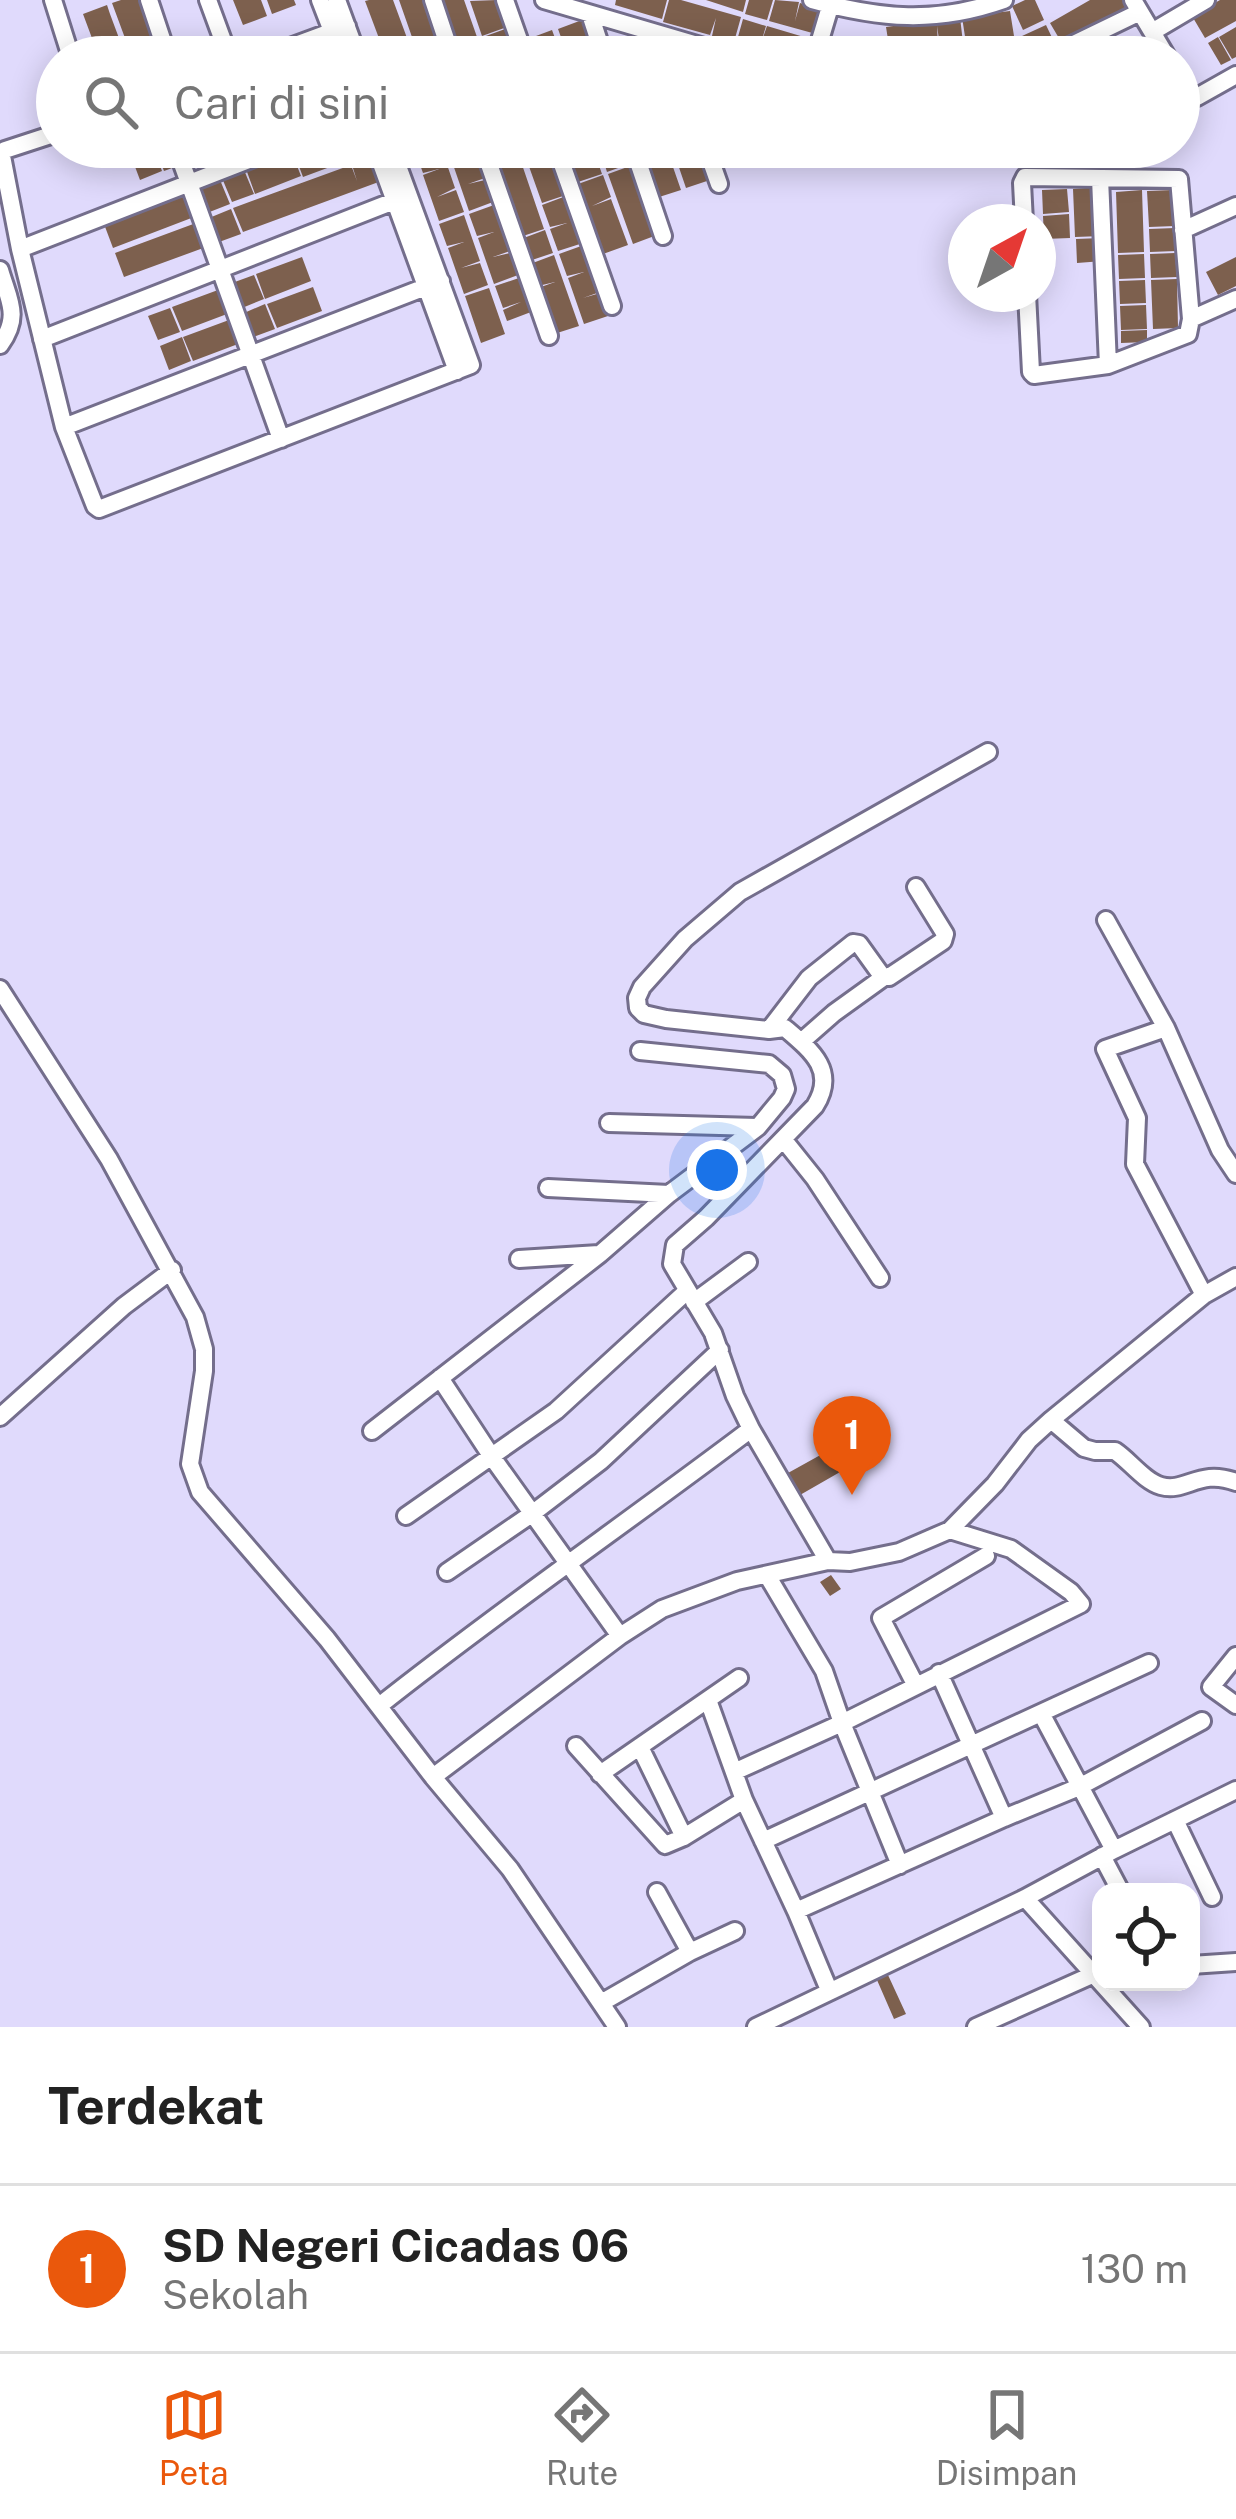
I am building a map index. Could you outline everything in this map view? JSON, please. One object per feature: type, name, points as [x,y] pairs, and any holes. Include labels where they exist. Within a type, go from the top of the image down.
[{"type":"street","points":[[52,0],[64,36]]},
{"type":"street","points":[[148,0],[161,36]]},
{"type":"street","points":[[208,0],[221,36]]},
{"type":"street","points":[[320,0],[344,36]]},
{"type":"street","points":[[338,0],[340,36]]},
{"type":"street","points":[[433,0],[445,36]]},
{"type":"street","points":[[505,0],[518,36]]},
{"type":"street","points":[[544,0],[668,36]]},
{"type":"street","points":[[812,0],[888,17],[970,11],[1004,0]]},
{"type":"street","points":[[1152,32],[1206,0]]},
{"type":"street","points":[[821,36],[831,3]]},
{"type":"street","points":[[1084,36],[1136,6],[1154,36]]},
{"type":"street","points":[[590,14],[597,36]]},
{"type":"street","points":[[318,36],[339,28]]},
{"type":"street","points":[[1200,93],[1236,75]]},
{"type":"street","points":[[36,141],[3,153],[20,249],[64,427],[99,509],[458,371],[398,168]]},
{"type":"street","points":[[184,168],[281,439]]},
{"type":"street","points":[[20,249],[228,168]]},
{"type":"street","points":[[383,168],[434,284]]},
{"type":"street","points":[[489,168],[549,336]]},
{"type":"street","points":[[563,168],[612,306]]},
{"type":"street","points":[[640,168],[663,236]]},
{"type":"street","points":[[713,168],[719,184]]},
{"type":"street","points":[[1023,204],[1025,177],[1179,178],[1191,319],[1185,337],[1108,365],[1032,374],[1028,312]]},
{"type":"street","points":[[1100,178],[1108,365]]},
{"type":"street","points":[[43,339],[394,201]]},
{"type":"street","points":[[1184,230],[1236,206]]},
{"type":"street","points":[[0,270],[13,325],[0,345]]},
{"type":"street","points":[[64,427],[434,284]]},
{"type":"street","points":[[1191,319],[1236,299]]},
{"type":"street","points":[[828,1562],[751,1429],[720,1350],[672,1264],[675,1245],[803,1120],[823,1093],[821,1067],[785,1028],[644,1014],[637,998],[685,939],[740,892],[988,752]]},
{"type":"street","points":[[801,1042],[845,1004],[946,938],[916,887]]},
{"type":"street","points":[[1106,920],[1166,1028],[1220,1150],[1236,1174]]},
{"type":"street","points":[[769,1030],[809,978],[853,943],[859,944],[884,977]]},
{"type":"street","points":[[0,989],[109,1159],[189,1300],[204,1349],[190,1464],[200,1492],[328,1639],[531,1897],[617,2027]]},
{"type":"street","points":[[1166,1028],[1105,1049],[1137,1118],[1135,1164],[1204,1295]]},
{"type":"street","points":[[372,1431],[758,1127],[786,1089],[785,1081],[769,1064],[640,1051]]},
{"type":"street","points":[[609,1123],[758,1127]]},
{"type":"street","points":[[783,1138],[880,1278]]},
{"type":"street","points":[[548,1188],[668,1194]]},
{"type":"street","points":[[519,1258],[600,1254]]},
{"type":"street","points":[[406,1516],[556,1411],[690,1297],[748,1262]]},
{"type":"street","points":[[0,1417],[124,1306],[172,1270]]},
{"type":"street","points":[[433,1777],[662,1609],[737,1581],[899,1552],[950,1530],[1051,1420],[1204,1295],[1236,1277]]},
{"type":"street","points":[[447,1572],[601,1461],[720,1350]]},
{"type":"street","points":[[440,1378],[620,1636]]},
{"type":"street","points":[[1051,1420],[1084,1448],[1115,1451],[1160,1486],[1218,1476],[1236,1482]]},
{"type":"street","points":[[379,1706],[751,1429]]},
{"type":"street","points":[[734,1772],[1081,1604],[1072,1592],[1012,1550],[950,1530]]},
{"type":"street","points":[[916,1684],[880,1618],[986,1556]]},
{"type":"street","points":[[767,1575],[824,1672],[900,1865]]},
{"type":"street","points":[[1236,1656],[1211,1687],[1236,1705]]},
{"type":"street","points":[[763,1841],[1149,1663]]},
{"type":"street","points":[[938,1672],[1004,1818]]},
{"type":"street","points":[[600,1774],[739,1678]]},
{"type":"street","points":[[708,1700],[744,1799],[829,1990]]},
{"type":"street","points":[[1042,1715],[1079,1787],[1117,1883]]},
{"type":"street","points":[[796,1910],[1079,1787],[1202,1721]]},
{"type":"street","points":[[576,1746],[665,1845],[744,1799]]},
{"type":"street","points":[[640,1747],[684,1837]]},
{"type":"street","points":[[756,2027],[1236,1790]]},
{"type":"street","points":[[1175,1820],[1212,1897]]},
{"type":"street","points":[[657,1892],[690,1952]]},
{"type":"street","points":[[1025,1898],[1092,1970]]},
{"type":"street","points":[[601,2003],[735,1931]]},
{"type":"street","points":[[1200,1965],[1236,1962]]},
{"type":"street","points":[[976,2027],[1092,1976]]},
{"type":"street","points":[[1111,1991],[1141,2027]]},
{"type":"building","points":[[139,0],[152,36],[124,36],[112,3]]},
{"type":"building","points":[[233,0],[261,0],[267,16],[243,25]]},
{"type":"building","points":[[267,0],[294,0],[296,5],[272,14]]},
{"type":"building","points":[[393,0],[406,36],[378,36],[365,1]]},
{"type":"building","points":[[399,0],[426,0],[439,36],[412,36]]},
{"type":"building","points":[[436,0],[464,0],[477,36],[449,36]]},
{"type":"building","points":[[497,0],[507,27],[482,36],[470,1]]},
{"type":"building","points":[[616,0],[667,0],[662,19],[615,5]]},
{"type":"building","points":[[669,0],[741,17],[736,36],[712,36],[716,18],[710,35],[663,22]]},
{"type":"building","points":[[706,0],[746,0],[743,12]]},
{"type":"building","points":[[749,0],[773,0],[767,20],[745,14]]},
{"type":"building","points":[[775,0],[799,2],[795,21],[800,3],[823,10],[816,34],[769,21]]},
{"type":"building","points":[[1035,0],[1044,20],[1023,30],[1012,6]]},
{"type":"building","points":[[1090,0],[1123,0],[1128,8],[1079,36],[1058,36],[1050,23]]},
{"type":"building","points":[[1220,0],[1236,0],[1236,21],[1205,38],[1192,16]]},
{"type":"building","points":[[107,5],[118,36],[91,36],[83,14]]},
{"type":"building","points":[[1010,11],[1014,36],[965,36],[962,17]]},
{"type":"building","points":[[960,17],[962,36],[938,36],[937,26],[938,36],[887,36],[886,27]]},
{"type":"building","points":[[743,19],[766,26],[763,36],[738,36]]},
{"type":"building","points":[[582,20],[588,36],[561,36],[558,29]]},
{"type":"building","points":[[1046,25],[1051,36],[1022,36]]},
{"type":"building","points":[[767,26],[801,36],[763,36]]},
{"type":"building","points":[[1236,27],[1236,57],[1232,59],[1219,37]]},
{"type":"building","points":[[508,28],[511,36],[486,36]]},
{"type":"building","points":[[1218,37],[1231,60],[1221,65],[1208,43]]},
{"type":"building","points":[[136,168],[161,168],[162,171],[140,180]]},
{"type":"building","points":[[298,168],[301,176],[255,194],[246,169]]},
{"type":"building","points":[[300,168],[327,168],[303,177]]},
{"type":"building","points":[[343,168],[352,168],[357,181],[353,168],[379,168],[384,180],[243,232],[233,208]]},
{"type":"building","points":[[421,168],[448,168],[455,188],[437,197],[456,190],[464,212],[439,221],[423,175],[439,169],[423,173]]},
{"type":"building","points":[[454,168],[481,168],[485,178],[468,184],[485,180],[493,202],[469,211]]},
{"type":"building","points":[[496,168],[523,168],[544,229],[520,237]]},
{"type":"building","points":[[530,168],[556,168],[566,195],[542,203]]},
{"type":"building","points":[[573,168],[600,168],[602,174],[578,182]]},
{"type":"building","points":[[634,168],[657,235],[633,244],[608,174]]},
{"type":"building","points":[[645,168],[673,168],[681,190],[656,198]]},
{"type":"building","points":[[679,168],[706,168],[710,180],[686,188]]},
{"type":"building","points":[[244,170],[254,194],[232,202],[222,178]]},
{"type":"building","points":[[603,175],[611,197],[592,206],[611,199],[628,245],[603,254],[578,184]]},
{"type":"building","points":[[220,180],[230,204],[207,213],[198,189]]},
{"type":"building","points":[[1099,187],[1102,236],[1075,237],[1073,189]]},
{"type":"building","points":[[1067,189],[1069,212],[1056,213],[1056,204],[1043,204],[1042,190]]},
{"type":"building","points":[[1142,190],[1144,252],[1118,253],[1116,192]]},
{"type":"building","points":[[1173,190],[1175,226],[1149,227],[1147,191]]},
{"type":"building","points":[[185,193],[194,217],[113,248],[104,224]]},
{"type":"building","points":[[566,196],[583,243],[558,251],[550,229],[567,223],[550,227],[542,205]]},
{"type":"building","points":[[494,205],[510,251],[493,257],[510,253],[518,275],[494,284],[478,238],[494,232],[477,236],[469,214]]},
{"type":"building","points":[[231,209],[241,234],[219,242],[209,218]]},
{"type":"building","points":[[1069,214],[1070,238],[1056,239],[1056,215]]},
{"type":"building","points":[[464,215],[480,261],[461,268],[480,263],[488,285],[464,294],[448,248],[464,242],[447,246],[439,224]]},
{"type":"building","points":[[196,223],[206,247],[124,277],[115,253]]},
{"type":"building","points":[[1175,228],[1176,251],[1150,252],[1149,229]]},
{"type":"building","points":[[545,230],[553,253],[529,261],[521,239]]},
{"type":"building","points":[[1101,238],[1103,261],[1077,263],[1076,239]]},
{"type":"building","points":[[584,245],[600,292],[583,298],[600,293],[608,316],[584,324],[568,278],[584,272],[567,276],[559,254]]},
{"type":"building","points":[[1175,253],[1177,277],[1151,278],[1150,254]]},
{"type":"building","points":[[1144,254],[1145,278],[1119,279],[1118,255]]},
{"type":"building","points":[[554,255],[579,326],[554,334],[538,288],[555,282],[538,286],[530,264]]},
{"type":"building","points":[[302,257],[311,281],[265,299],[256,274]]},
{"type":"building","points":[[1236,257],[1236,286],[1218,295],[1206,272]]},
{"type":"building","points":[[254,275],[264,299],[242,308],[232,283]]},
{"type":"building","points":[[519,278],[531,312],[507,321],[503,310],[521,302],[503,308],[495,286]]},
{"type":"building","points":[[1177,279],[1178,328],[1153,329],[1151,280]]},
{"type":"building","points":[[1145,280],[1146,303],[1120,304],[1119,281]]},
{"type":"building","points":[[313,287],[322,311],[277,328],[267,304]]},
{"type":"building","points":[[489,288],[505,334],[481,343],[465,296]]},
{"type":"building","points":[[218,290],[227,314],[182,331],[172,307]]},
{"type":"building","points":[[265,304],[275,329],[253,337],[244,313]]},
{"type":"building","points":[[1146,305],[1147,329],[1121,330],[1120,306]]},
{"type":"building","points":[[170,308],[180,332],[158,340],[148,316]]},
{"type":"building","points":[[229,320],[238,344],[193,361],[183,337]]},
{"type":"building","points":[[1147,330],[1147,342],[1121,343],[1121,331]]},
{"type":"building","points":[[182,337],[191,361],[169,370],[160,346]]},
{"type":"building","points":[[842,1443],[854,1464],[800,1495],[788,1473]]},
{"type":"building","points":[[831,1575],[841,1589],[830,1596],[820,1582]]},
{"type":"building","points":[[888,1975],[906,2014],[894,2019],[877,1980]]},
{"type":"place","name":"SD Negeri Cicadas 06","points":[[852,1495]]}]
